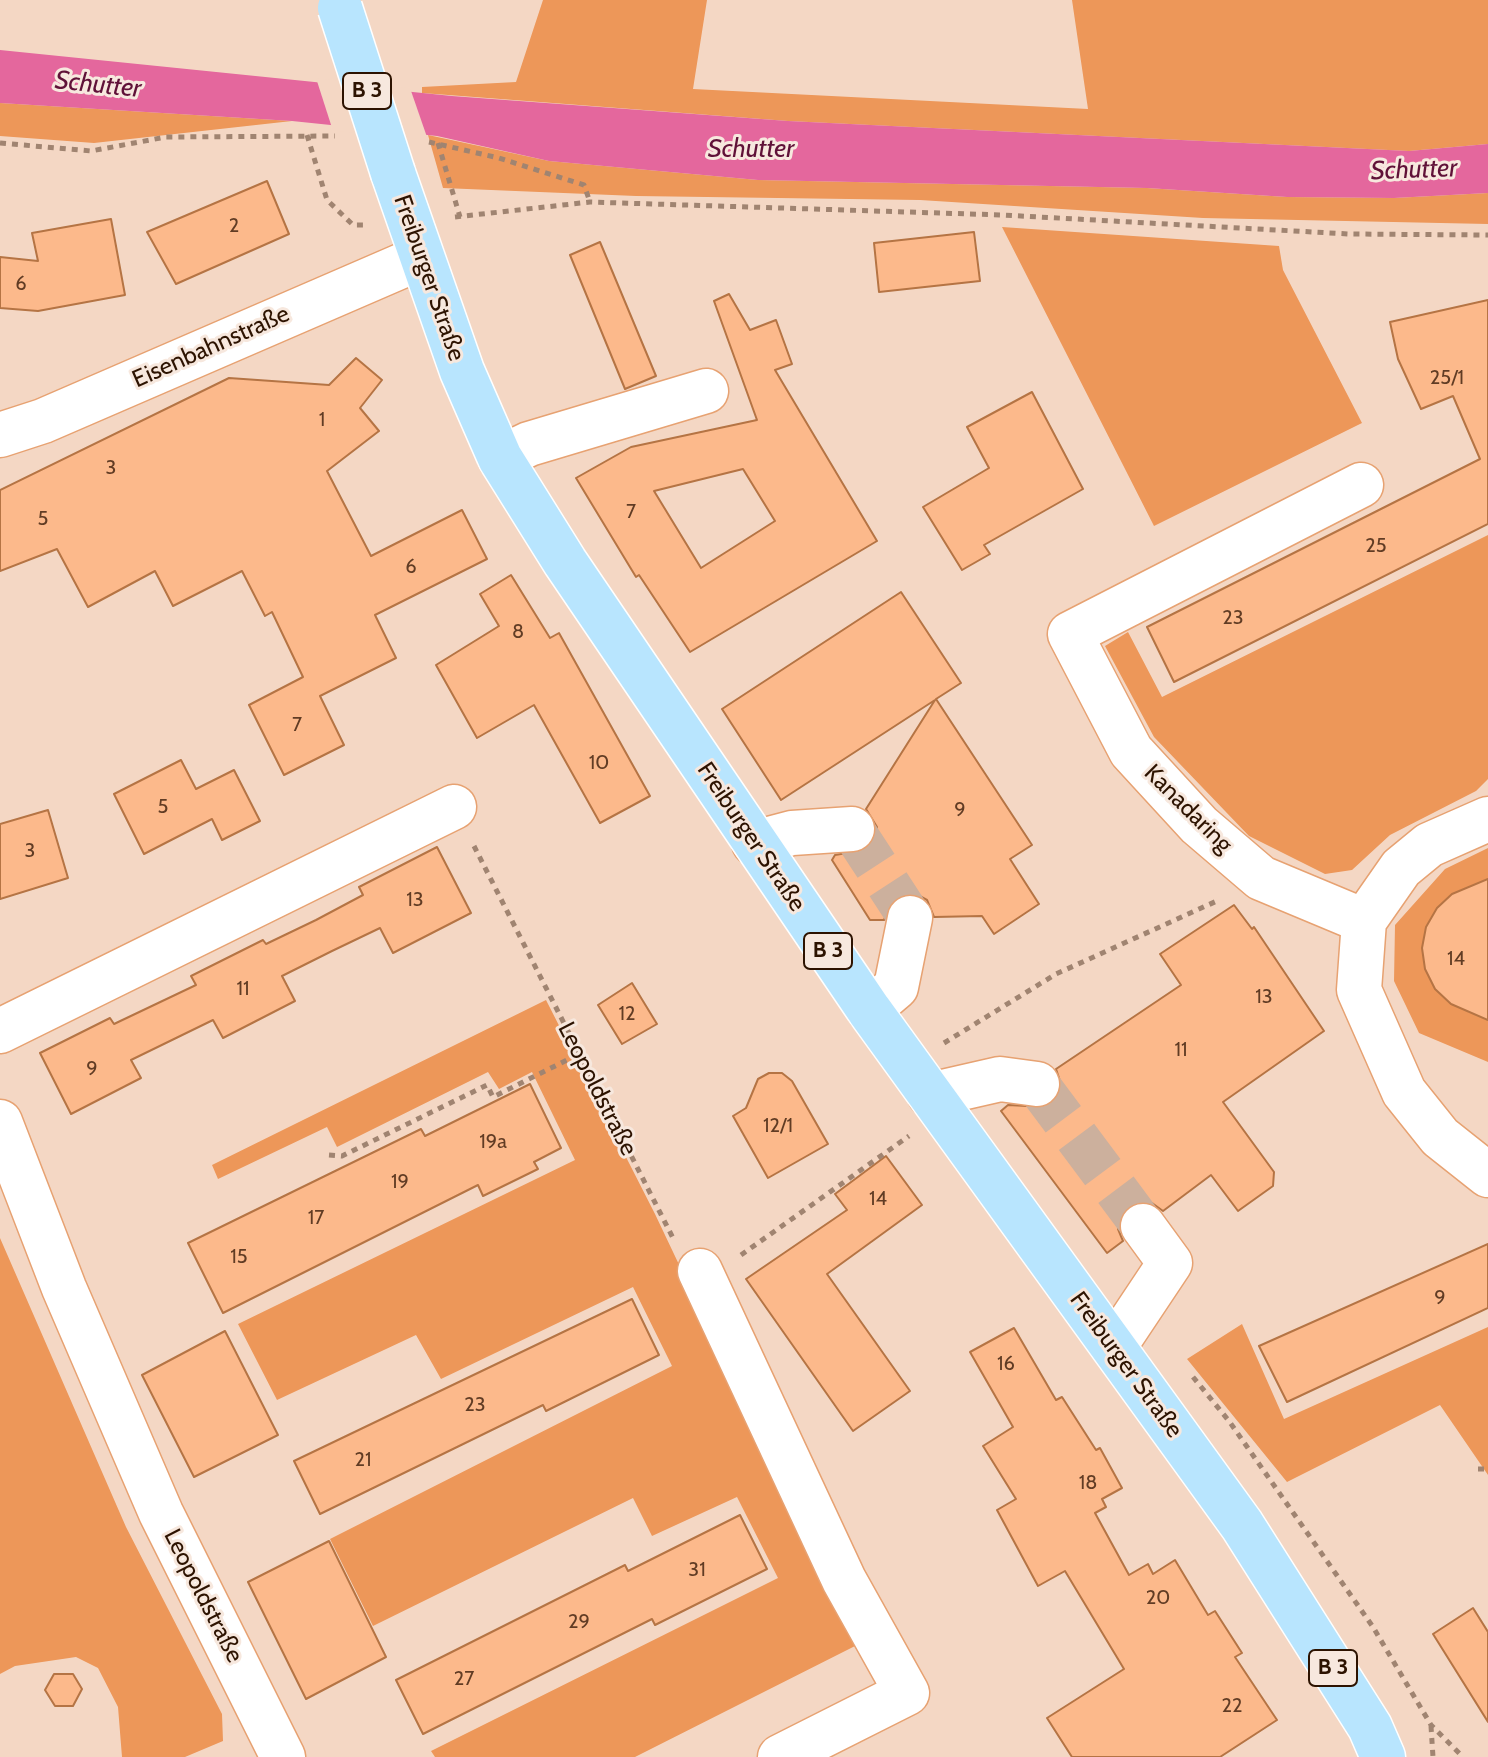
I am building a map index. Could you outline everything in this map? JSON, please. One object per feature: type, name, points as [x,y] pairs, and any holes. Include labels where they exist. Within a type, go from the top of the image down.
[{"type":"main road","name":"Freiburger Straße","points":[[338,4],[462,371],[500,458],[565,562],[869,1010],[921,1114],[1114,1347],[1242,1525],[1376,1742],[1417,1741]]},
{"type":"street","name":"Eisenbahnstraße","points":[[0,435],[43,421],[422,257]]},
{"type":"street","points":[[500,458],[529,444],[706,391]]},
{"type":"street","name":"Kanadaring","points":[[1361,485],[1070,634],[1131,751],[1199,825],[1261,878],[1364,921]]},
{"type":"street","points":[[0,1031],[454,807]]},
{"type":"street","points":[[1488,819],[1429,845],[1411,860],[1364,921],[1359,990],[1404,1092],[1440,1137],[1488,1175]]},
{"type":"street","points":[[754,843],[792,833],[852,829]]},
{"type":"street","points":[[869,1010],[896,987],[910,918]]},
{"type":"street","points":[[921,1114],[1000,1079],[1037,1084]]},
{"type":"street","name":"Leopoldstraße","points":[[0,1122],[7,1168],[161,1513],[283,1757]]},
{"type":"street","points":[[1114,1347],[1170,1263],[1143,1226]]},
{"type":"street","points":[[700,1271],[844,1580],[907,1693],[780,1757]]},
{"type":"path","points":[[307,134],[327,200],[353,225],[372,226]]},
{"type":"path","points":[[0,143],[91,151],[166,137],[307,134],[350,137]]},
{"type":"path","points":[[423,142],[438,143],[584,185],[590,202]]},
{"type":"path","points":[[438,143],[460,217],[590,202],[1003,215],[1349,234],[1488,235]]},
{"type":"path","name":"Leopoldstraße","points":[[454,807],[682,1257],[700,1271]]},
{"type":"path","points":[[940,1046],[1056,974],[1261,878]]},
{"type":"path","points":[[329,1155],[342,1156],[487,1085],[493,1097],[579,1054]]},
{"type":"path","points":[[700,1271],[730,1262],[921,1114]]},
{"type":"path","points":[[1191,1374],[1229,1421],[1373,1627],[1417,1741],[1433,1757]]},
{"type":"path","points":[[1478,1469],[1488,1469]]},
{"type":"path","points":[[1417,1741],[1463,1757]]},
{"type":"shaded area","points":[[543,0],[707,0],[693,89],[1088,109],[1072,0],[1488,0],[1488,144],[1409,151],[788,121],[422,93],[422,87],[516,82]]},
{"type":"shaded area","points":[[0,103],[292,121],[94,143],[0,136]]},
{"type":"shaded area","points":[[428,135],[549,161],[758,180],[1147,188],[1287,197],[1394,198],[1488,193],[1488,224],[1203,218],[920,200],[636,196],[443,188]]},
{"type":"shaded area","points":[[1002,227],[1279,246],[1283,270],[1362,423],[1154,526]]},
{"type":"shaded area","points":[[1488,535],[1488,779],[1476,791],[1390,835],[1352,870],[1325,874],[1249,836],[1154,737],[1105,646],[1128,632],[1162,697]]},
{"type":"shaded area","points":[[1488,848],[1488,1062],[1419,1033],[1394,981],[1395,925],[1445,869]]},
{"type":"shaded area","points":[[546,1000],[655,1214],[859,1644],[635,1757],[435,1757],[431,1751],[778,1578],[737,1497],[652,1536],[633,1498],[373,1626],[330,1539],[672,1366],[633,1287],[441,1379],[416,1335],[277,1400],[238,1324],[575,1160],[532,1072],[499,1089],[488,1072],[337,1147],[327,1127],[218,1179],[212,1165]]},
{"type":"shaded area","points":[[0,1238],[126,1527],[222,1714],[223,1741],[185,1757],[122,1757],[118,1707],[98,1668],[76,1657],[15,1666],[0,1674]]},
{"type":"shaded area","points":[[1242,1324],[1284,1419],[1488,1327],[1488,1475],[1440,1405],[1287,1482],[1187,1359]]},
{"type":"water","name":"Schutter","points":[[0,50],[452,96],[788,121],[1409,151],[1488,144],[1488,193],[1394,198],[1287,197],[1147,188],[758,180],[549,161],[437,136],[292,121],[0,103]]},
{"type":"pier","points":[[316,78],[410,88],[428,140],[333,131]]},
{"type":"building","points":[[267,181],[289,234],[176,284],[147,232]]},
{"type":"building","points":[[111,219],[125,295],[38,311],[0,308],[0,257],[38,261],[32,233]]},
{"type":"building","points":[[974,232],[980,281],[879,292],[874,243]]},
{"type":"building","points":[[600,242],[656,376],[625,389],[570,255]]},
{"type":"building","points":[[729,294],[750,330],[776,320],[792,364],[775,370],[877,541],[690,652],[639,575],[636,577],[576,478],[631,447],[757,420],[714,301]],"holes":[[[743,469],[775,521],[701,568],[654,491]]]},
{"type":"building","points":[[1488,300],[1488,524],[1174,682],[1147,627],[1480,459],[1453,396],[1421,409],[1398,359],[1390,322]]},
{"type":"building","points":[[356,358],[382,380],[360,408],[379,431],[327,471],[371,556],[462,510],[487,559],[375,615],[396,658],[320,696],[344,745],[284,775],[249,705],[303,677],[272,612],[265,616],[242,571],[173,606],[155,571],[88,607],[57,549],[0,571],[0,490],[229,378],[329,385]]},
{"type":"building","points":[[1032,392],[1083,489],[984,545],[990,554],[962,570],[923,507],[989,468],[967,427]]},
{"type":"building","points":[[511,575],[550,638],[559,633],[650,796],[600,823],[534,705],[477,738],[436,665],[499,626],[480,594]]},
{"type":"building","points":[[901,592],[961,683],[936,699],[1032,845],[1010,859],[1039,904],[994,934],[982,916],[934,917],[927,900],[914,893],[903,894],[892,901],[884,920],[870,920],[832,860],[835,855],[865,850],[874,841],[877,827],[866,809],[935,700],[781,800],[722,709]]},
{"type":"building","points":[[181,760],[196,789],[234,770],[260,821],[222,840],[212,819],[144,854],[114,794]]},
{"type":"building","points":[[48,810],[68,878],[0,899],[0,824]]},
{"type":"building","points":[[437,847],[471,913],[393,953],[380,928],[282,976],[295,1001],[223,1038],[213,1020],[131,1060],[141,1078],[71,1114],[40,1053],[110,1018],[114,1024],[196,985],[191,976],[263,940],[266,944],[316,920],[363,895],[359,887]]},
{"type":"building","points":[[1488,879],[1488,1020],[1451,1004],[1435,989],[1425,969],[1422,948],[1426,927],[1437,908],[1452,894]]},
{"type":"building","points":[[1234,905],[1252,929],[1254,927],[1324,1031],[1223,1102],[1274,1172],[1273,1186],[1238,1211],[1211,1175],[1163,1211],[1152,1203],[1140,1201],[1129,1205],[1120,1217],[1118,1229],[1123,1241],[1107,1253],[1001,1111],[1008,1105],[1046,1107],[1056,1100],[1062,1087],[1056,1069],[1181,985],[1160,954]]},
{"type":"building","points":[[632,983],[657,1024],[622,1044],[598,1005]]},
{"type":"building","points":[[769,1073],[782,1073],[792,1081],[828,1144],[768,1178],[733,1116],[746,1108],[758,1079]]},
{"type":"building","points":[[530,1084],[561,1148],[534,1162],[538,1169],[483,1196],[478,1185],[223,1313],[188,1243],[421,1129],[425,1136]]},
{"type":"building","points":[[886,1156],[922,1205],[827,1274],[910,1391],[853,1431],[746,1279],[847,1210],[835,1194]]},
{"type":"building","points":[[1488,1244],[1488,1308],[1287,1402],[1259,1346]]},
{"type":"building","points":[[632,1299],[659,1355],[546,1411],[543,1405],[320,1514],[294,1461]]},
{"type":"building","points":[[1014,1328],[1056,1400],[1062,1397],[1096,1450],[1100,1448],[1122,1488],[1102,1499],[1106,1507],[1095,1513],[1129,1575],[1148,1564],[1153,1574],[1175,1560],[1208,1615],[1215,1611],[1242,1653],[1235,1657],[1277,1720],[1220,1757],[1072,1757],[1047,1718],[1124,1669],[1065,1571],[1038,1586],[997,1510],[1016,1499],[983,1446],[1013,1427],[970,1352]]},
{"type":"building","points":[[225,1331],[278,1435],[194,1477],[142,1375]]},
{"type":"building","points":[[740,1515],[767,1569],[655,1625],[652,1619],[423,1734],[396,1680],[625,1565],[628,1571]]},
{"type":"building","points":[[329,1541],[386,1657],[306,1699],[248,1582]]},
{"type":"building","points":[[1473,1608],[1488,1632],[1488,1722],[1433,1634]]},
{"type":"building","points":[[54,1674],[73,1674],[82,1689],[73,1706],[55,1706],[45,1690]]},
{"type":"tunnel","points":[[852,829],[910,918]]},
{"type":"tunnel","points":[[1037,1084],[1143,1226]]}]
